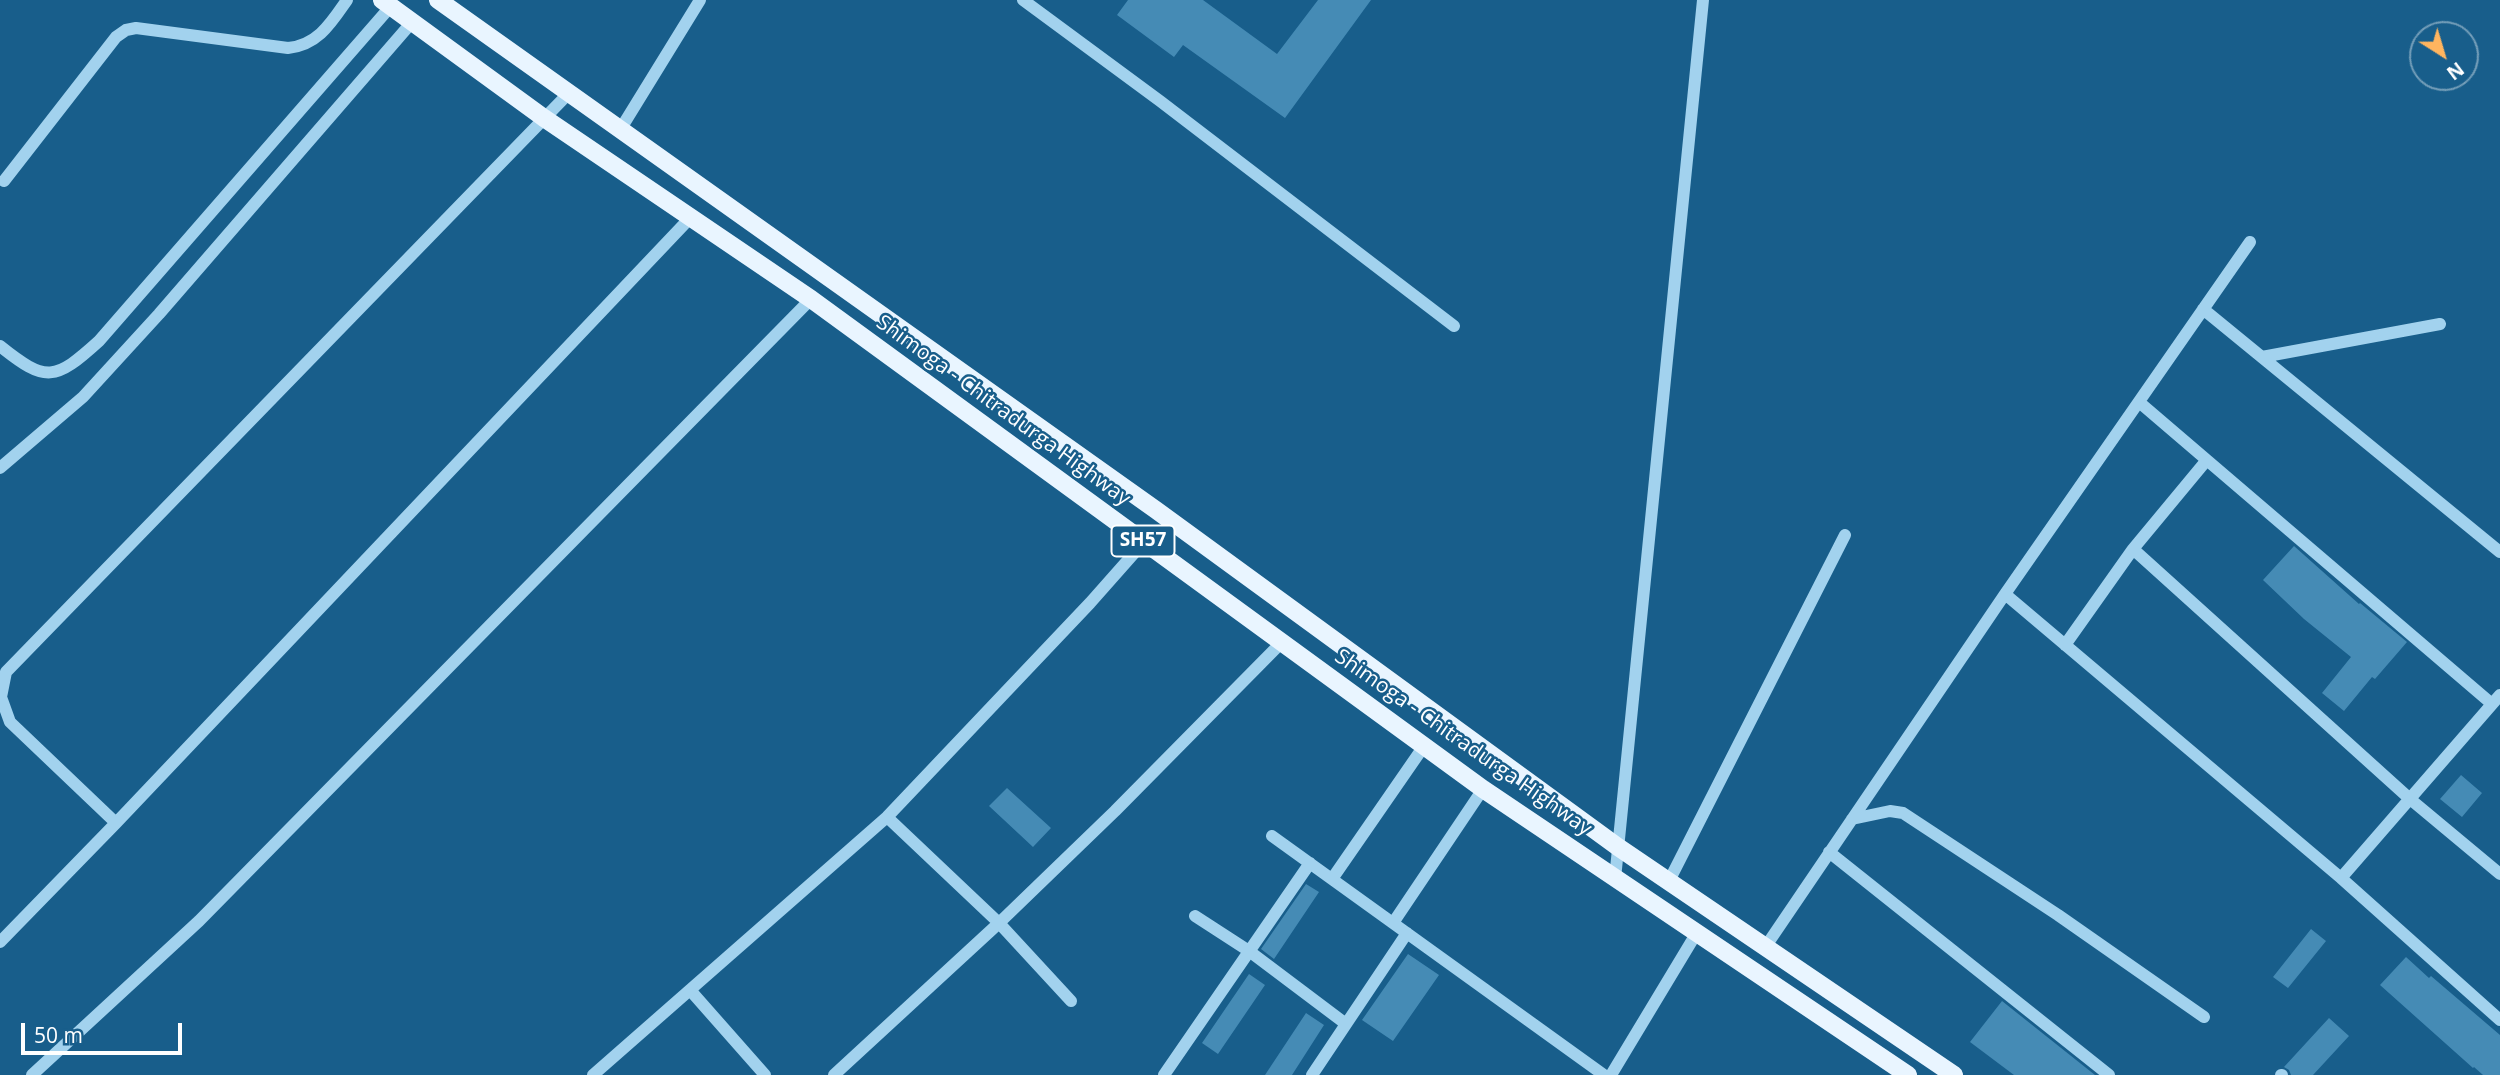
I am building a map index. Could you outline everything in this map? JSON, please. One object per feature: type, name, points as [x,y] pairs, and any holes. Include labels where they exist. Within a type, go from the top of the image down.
[{"type":"main road","name":"Shimoga - Chitradurga Highway","points":[[438,0],[1156,510],[1618,847],[1954,1075]]},
{"type":"main road","name":"Shimoga - Chitradurga Highway","points":[[387,3],[544,118],[811,299],[1483,789],[1898,1072]]},
{"type":"street","points":[[4,181],[117,37],[127,30],[136,28],[288,48],[302,47],[327,29],[347,0]]},
{"type":"street","points":[[620,130],[700,0]]},
{"type":"street","points":[[1023,0],[1454,326]]},
{"type":"street","points":[[1615,878],[1703,0]]},
{"type":"street","points":[[0,346],[25,366],[43,374],[54,372],[78,360],[99,341],[387,3]]},
{"type":"street","points":[[0,468],[83,397],[159,314],[413,22]]},
{"type":"street","points":[[116,823],[10,722],[1,697],[6,672],[569,93]]},
{"type":"street","points":[[0,942],[691,217]]},
{"type":"street","points":[[1766,946],[2005,594],[2250,243]]},
{"type":"street","points":[[32,1075],[199,920],[811,299]]},
{"type":"street","points":[[2203,309],[2500,552]]},
{"type":"street","points":[[2262,357],[2440,324]]},
{"type":"street","points":[[2138,402],[2496,699],[2341,878]]},
{"type":"street","points":[[2066,645],[2133,549],[2206,461]]},
{"type":"street","points":[[1669,881],[1845,535]]},
{"type":"street","points":[[593,1075],[887,817],[1090,603],[1144,542]]},
{"type":"street","points":[[2133,549],[2410,799],[2500,874]]},
{"type":"street","points":[[2005,594],[2341,878],[2500,1020]]},
{"type":"street","points":[[834,1075],[999,923],[1115,811],[1282,642]]},
{"type":"street","points":[[0,733],[10,722]]},
{"type":"street","points":[[1332,879],[1424,746]]},
{"type":"street","points":[[1393,923],[1483,789]]},
{"type":"street","points":[[1852,819],[1890,811],[1903,813],[2204,1017]]},
{"type":"street","points":[[887,817],[999,923],[1071,1001]]},
{"type":"street","points":[[1272,836],[1604,1075]]},
{"type":"street","points":[[1829,852],[2109,1075]]},
{"type":"street","points":[[1164,1075],[1310,863]]},
{"type":"street","points":[[1195,916],[1249,951],[1346,1024]]},
{"type":"street","points":[[1311,1075],[1407,933]]},
{"type":"street","points":[[1611,1075],[1696,934]]},
{"type":"street","points":[[690,990],[765,1075]]},
{"type":"building","points":[[1128,0],[1203,0],[1277,54],[1318,0],[1371,0],[1285,118],[1183,45],[1174,57],[1117,15]]},
{"type":"building","points":[[2294,546],[2359,604],[2407,642],[2375,679],[2372,677],[2344,711],[2322,693],[2351,657],[2304,619],[2263,580]]},
{"type":"building","points":[[2461,775],[2482,793],[2462,817],[2440,799]]},
{"type":"building","points":[[1007,788],[1051,828],[1033,847],[989,806]]},
{"type":"building","points":[[1306,884],[1319,892],[1274,959],[1261,949]]},
{"type":"building","points":[[2311,929],[2326,941],[2288,988],[2273,977]]},
{"type":"building","points":[[1408,954],[1439,975],[1393,1041],[1362,1020]]},
{"type":"building","points":[[2406,957],[2500,1035],[2500,1075],[2483,1075],[2473,1068],[2380,985]]},
{"type":"building","points":[[1249,974],[1265,985],[1218,1054],[1202,1043]]},
{"type":"building","points":[[2002,1001],[2095,1075],[2014,1075],[1970,1042]]},
{"type":"building","points":[[1306,1013],[1324,1025],[1292,1075],[1265,1075]]},
{"type":"building","points":[[2329,1018],[2349,1036],[2313,1075],[2291,1075],[2284,1067]]}]
